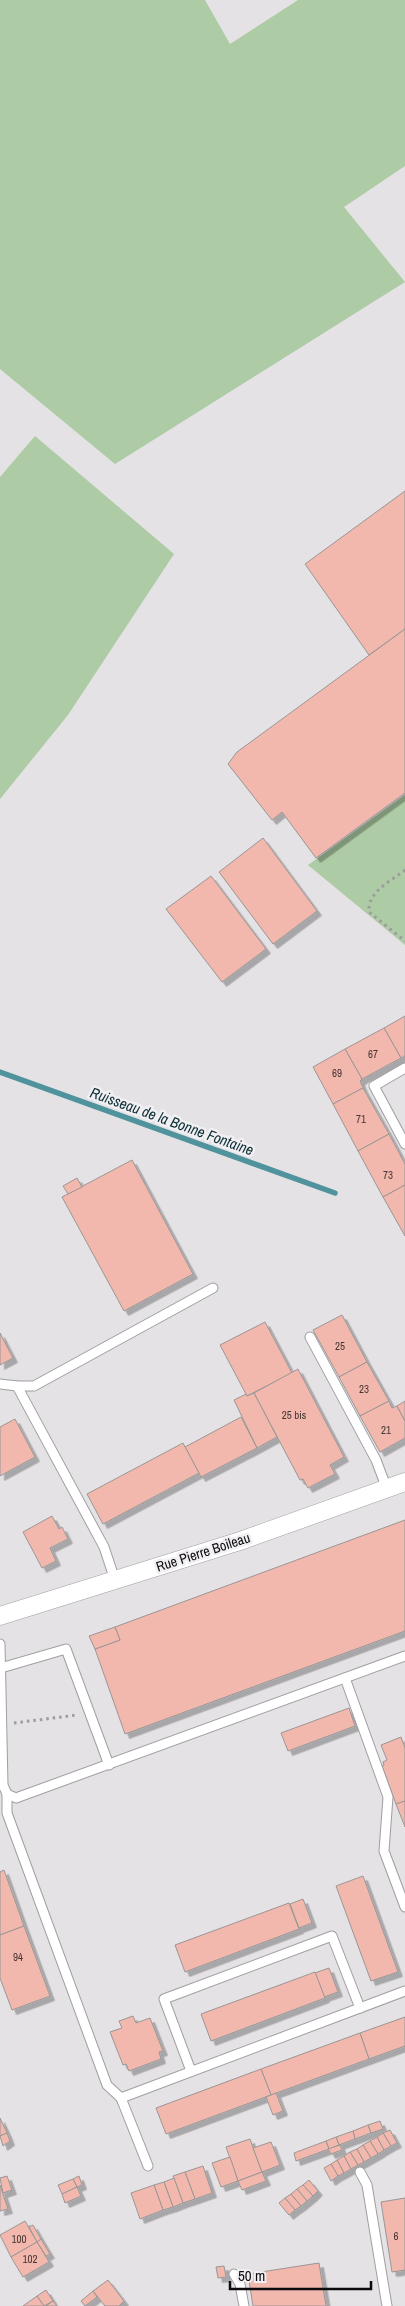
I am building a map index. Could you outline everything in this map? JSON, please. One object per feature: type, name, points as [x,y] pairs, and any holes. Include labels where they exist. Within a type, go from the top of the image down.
[{"type":"street","name":"Rue Pierre Boileau","points":[[0,1616],[240,1541],[405,1482]]},
{"type":"lane","points":[[405,1068],[374,1086],[405,1144]]},
{"type":"lane","points":[[0,1384],[34,1386],[213,1288]]},
{"type":"lane","points":[[310,1337],[376,1460],[387,1489]]},
{"type":"lane","points":[[17,1386],[104,1547],[115,1580]]},
{"type":"lane","points":[[0,1644],[2,1785],[7,1794],[7,1813],[107,2085],[121,2098],[148,2166]]},
{"type":"lane","points":[[1,1668],[66,1649],[109,1765]]},
{"type":"lane","points":[[7,1794],[16,1798],[25,1796],[405,1656]]},
{"type":"lane","points":[[345,1678],[388,1797],[384,1851],[405,1907]]},
{"type":"lane","points":[[191,2071],[164,1999],[332,1936],[360,2008]]},
{"type":"lane","points":[[121,2098],[405,1991]]},
{"type":"lane","points":[[360,2172],[367,2185],[386,2306]]},
{"type":"lane","points":[[234,2274],[240,2284],[244,2306]]},
{"type":"path","points":[[405,870],[374,894],[368,903],[369,912],[405,941]]},
{"type":"path","points":[[2,1723],[61,1718],[90,1712]]},
{"type":"green space","points":[[0,0],[205,0],[230,44],[298,0],[405,0],[405,166],[344,207],[405,282],[115,464],[0,369]]},
{"type":"green space","points":[[35,436],[174,554],[68,715],[0,799],[0,477]]},
{"type":"green space","points":[[405,795],[405,945],[308,865]]},
{"type":"building","points":[[405,491],[405,629],[369,655],[305,564]]},
{"type":"building","points":[[405,629],[405,793],[316,858],[282,812],[272,820],[228,764],[237,752]]},
{"type":"building","points":[[263,838],[317,911],[273,944],[219,872]]},
{"type":"building","points":[[211,876],[266,949],[222,982],[166,909]]},
{"type":"building","points":[[405,1016],[405,1056],[401,1058],[384,1028]]},
{"type":"building","points":[[384,1028],[401,1058],[362,1079],[345,1049]]},
{"type":"building","points":[[345,1049],[362,1079],[360,1081],[363,1088],[333,1104],[313,1067]]},
{"type":"building","points":[[363,1088],[389,1134],[358,1151],[333,1104]]},
{"type":"building","points":[[389,1134],[405,1164],[405,1185],[383,1197],[358,1151]]},
{"type":"building","points":[[132,1160],[193,1274],[124,1311],[62,1197]]},
{"type":"building","points":[[77,1178],[82,1187],[68,1194],[63,1186]]},
{"type":"building","points":[[405,1185],[405,1236],[383,1197]]},
{"type":"building","points":[[342,1315],[367,1362],[339,1377],[313,1330]]},
{"type":"building","points":[[265,1322],[292,1373],[247,1396],[220,1345]]},
{"type":"building","points":[[0,1333],[13,1358],[0,1365]]},
{"type":"building","points":[[367,1362],[389,1401],[360,1416],[339,1377]]},
{"type":"building","points":[[298,1369],[344,1457],[330,1465],[335,1474],[308,1488],[303,1479],[300,1480],[254,1393]]},
{"type":"building","points":[[254,1393],[277,1437],[257,1448],[234,1400],[246,1394],[247,1396]]},
{"type":"building","points":[[389,1401],[392,1408],[397,1406],[405,1421],[405,1438],[380,1452],[360,1416]]},
{"type":"building","points":[[405,1401],[405,1421],[397,1406]]},
{"type":"building","points":[[241,1417],[257,1448],[201,1477],[185,1447]]},
{"type":"building","points":[[15,1419],[35,1457],[0,1476],[0,1427]]},
{"type":"building","points":[[183,1443],[199,1473],[103,1524],[87,1494]]},
{"type":"building","points":[[52,1516],[59,1529],[62,1527],[68,1539],[50,1548],[56,1561],[42,1568],[23,1532]]},
{"type":"building","points":[[405,1520],[405,1631],[125,1734],[95,1649],[120,1640],[115,1627]]},
{"type":"building","points":[[115,1627],[120,1640],[95,1649],[89,1636]]},
{"type":"building","points":[[349,1708],[355,1726],[288,1751],[281,1733]]},
{"type":"building","points":[[401,1737],[405,1748],[405,1801],[396,1804],[382,1766],[384,1765],[383,1762],[387,1760],[381,1745]]},
{"type":"building","points":[[405,1801],[405,1827],[396,1804]]},
{"type":"building","points":[[4,1870],[24,1926],[0,1935],[0,1872]]},
{"type":"building","points":[[363,1876],[398,1972],[371,1981],[336,1886]]},
{"type":"building","points":[[303,1899],[312,1923],[299,1928],[290,1904]]},
{"type":"building","points":[[289,1903],[299,1929],[185,1972],[175,1945]]},
{"type":"building","points":[[24,1926],[50,1996],[12,2010],[0,1978],[0,1935]]},
{"type":"building","points":[[329,1968],[338,1992],[324,1997],[315,1973]]},
{"type":"building","points":[[315,1972],[325,1998],[211,2041],[201,2014]]},
{"type":"building","points":[[133,2016],[136,2023],[150,2018],[163,2051],[159,2052],[161,2059],[129,2071],[126,2064],[123,2065],[110,2032],[122,2028],[119,2021]]},
{"type":"building","points":[[405,2017],[405,2046],[369,2059],[360,2033]]},
{"type":"building","points":[[360,2033],[369,2059],[271,2095],[261,2069]]},
{"type":"building","points":[[261,2069],[271,2095],[166,2134],[156,2108]]},
{"type":"building","points":[[276,2093],[283,2111],[273,2115],[266,2097]]},
{"type":"building","points":[[0,2118],[7,2133],[0,2136]]},
{"type":"building","points":[[380,2121],[383,2129],[371,2133],[368,2125]]},
{"type":"building","points":[[368,2125],[371,2133],[355,2139],[353,2131]]},
{"type":"building","points":[[390,2130],[397,2143],[391,2146],[383,2133]]},
{"type":"building","points":[[353,2131],[355,2139],[339,2145],[336,2137]]},
{"type":"building","points":[[7,2133],[10,2141],[3,2146],[0,2136]]},
{"type":"building","points":[[383,2133],[391,2146],[384,2150],[377,2137]]},
{"type":"building","points":[[336,2137],[339,2145],[329,2149],[326,2141]]},
{"type":"building","points":[[377,2137],[384,2150],[378,2154],[370,2141]]},
{"type":"building","points":[[250,2139],[262,2172],[238,2181],[226,2147]]},
{"type":"building","points":[[326,2141],[329,2149],[296,2161],[294,2153]]},
{"type":"building","points":[[370,2141],[378,2154],[371,2158],[363,2145]]},
{"type":"building","points":[[271,2142],[280,2165],[262,2172],[253,2148]]},
{"type":"building","points":[[340,2145],[342,2150],[331,2154],[328,2149]]},
{"type":"building","points":[[363,2145],[371,2158],[364,2162],[357,2149]]},
{"type":"building","points":[[357,2149],[364,2162],[358,2165],[350,2152]]},
{"type":"building","points":[[350,2152],[358,2165],[351,2169],[344,2156]]},
{"type":"building","points":[[344,2156],[351,2169],[344,2173],[337,2160]]},
{"type":"building","points":[[230,2157],[238,2181],[221,2187],[212,2163]]},
{"type":"building","points":[[337,2160],[344,2173],[338,2176],[331,2164]]},
{"type":"building","points":[[331,2164],[338,2176],[331,2181],[324,2168]]},
{"type":"building","points":[[203,2166],[212,2193],[195,2199],[185,2172]]},
{"type":"building","points":[[185,2172],[195,2199],[183,2203],[173,2176]]},
{"type":"building","points":[[262,2172],[266,2181],[242,2190],[238,2181]]},
{"type":"building","points":[[7,2176],[12,2190],[3,2193],[0,2178]]},
{"type":"building","points":[[79,2176],[82,2185],[77,2187],[73,2179]]},
{"type":"building","points":[[174,2178],[183,2203],[173,2207],[164,2182]]},
{"type":"building","points":[[73,2179],[77,2187],[62,2194],[58,2185]]},
{"type":"building","points":[[309,2180],[318,2191],[313,2196],[303,2185]]},
{"type":"building","points":[[164,2182],[173,2207],[163,2210],[154,2185]]},
{"type":"building","points":[[0,2185],[8,2209],[0,2211]]},
{"type":"building","points":[[154,2185],[163,2210],[140,2219],[131,2193]]},
{"type":"building","points":[[303,2185],[313,2196],[307,2201],[297,2189]]},
{"type":"building","points":[[77,2187],[81,2196],[65,2203],[62,2194]]},
{"type":"building","points":[[297,2189],[307,2201],[301,2206],[291,2194]]},
{"type":"building","points":[[291,2194],[301,2206],[295,2210],[285,2198]]},
{"type":"building","points":[[285,2198],[295,2210],[289,2215],[279,2203]]},
{"type":"building","points":[[405,2198],[405,2270],[392,2272],[381,2202]]},
{"type":"building","points":[[25,2221],[37,2242],[11,2257],[0,2235]]},
{"type":"building","points":[[33,2225],[41,2239],[37,2242],[29,2227]]},
{"type":"building","points":[[41,2239],[50,2254],[46,2256],[37,2242]]},
{"type":"building","points":[[37,2242],[49,2262],[23,2277],[11,2257]]},
{"type":"building","points":[[319,2263],[326,2306],[253,2306],[248,2274]]},
{"type":"building","points":[[224,2266],[226,2277],[218,2278],[216,2267]]},
{"type":"building","points":[[108,2280],[124,2301],[119,2306],[105,2306],[93,2291]]},
{"type":"building","points":[[46,2290],[53,2301],[44,2306],[37,2296]]},
{"type":"building","points":[[93,2291],[97,2297],[85,2306],[81,2301]]},
{"type":"building","points":[[37,2296],[44,2306],[23,2306]]},
{"type":"building","points":[[53,2301],[57,2306],[46,2306]]},
{"type":"waterway","name":"Ruisseau de la Bonne Fontaine","points":[[0,1072],[335,1193]]}]
